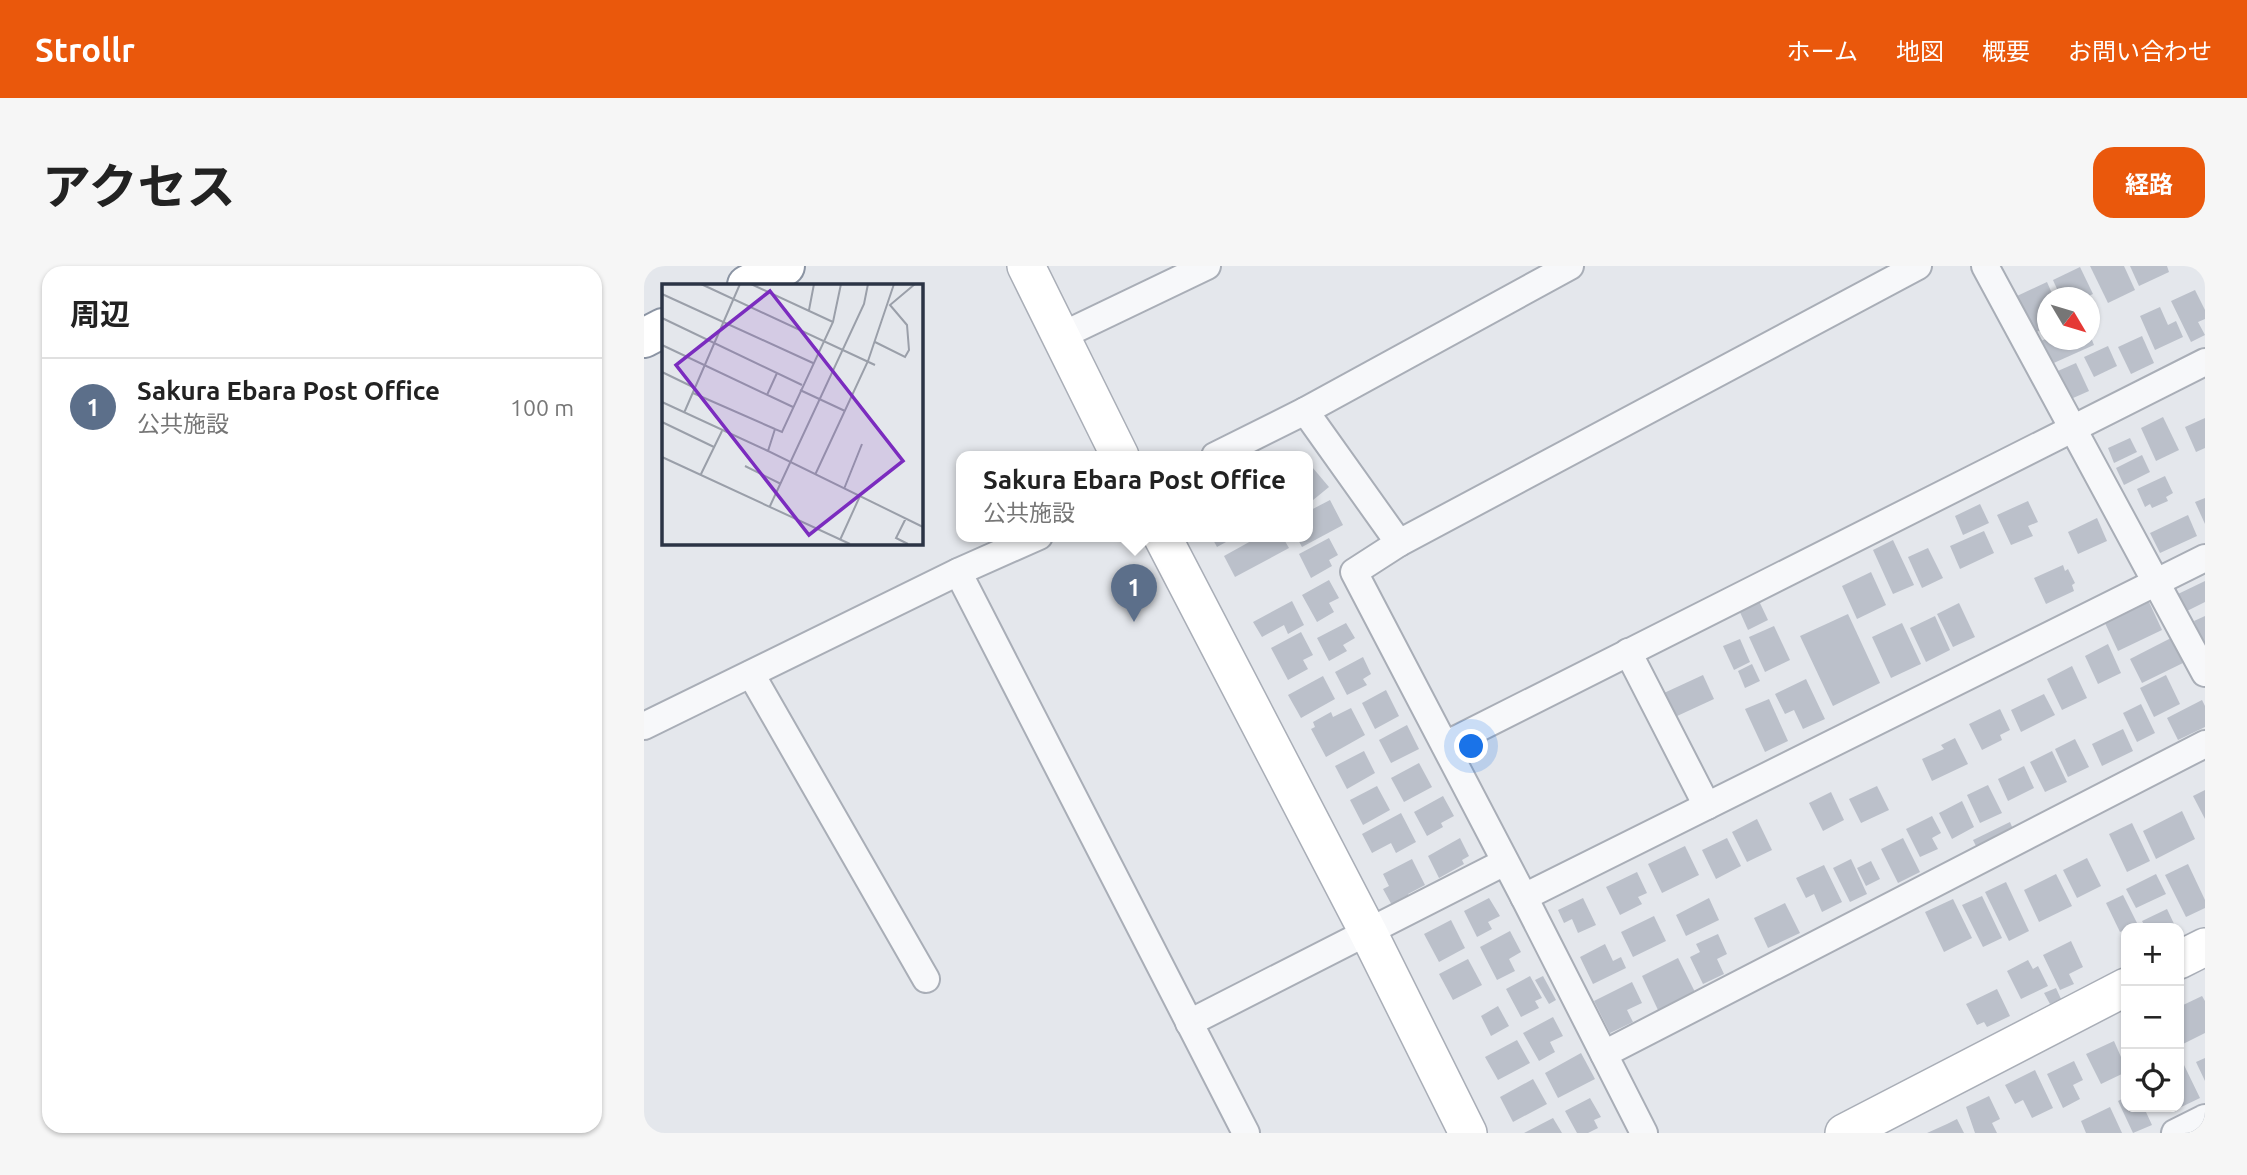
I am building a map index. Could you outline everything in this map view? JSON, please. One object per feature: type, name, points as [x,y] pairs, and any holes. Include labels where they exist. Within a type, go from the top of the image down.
[{"type":"highway","points":[[749,284],[785,266]]},
{"type":"highway","points":[[644,338],[662,329]]},
{"type":"street","points":[[1026,266],[1118,451]]},
{"type":"street","points":[[1061,337],[1207,266]]},
{"type":"street","points":[[1225,451],[1305,411],[1570,266]]},
{"type":"street","points":[[1644,1133],[1354,572],[1399,543],[1918,266]]},
{"type":"street","points":[[1988,267],[2205,673]]},
{"type":"street","points":[[1445,744],[2205,362]]},
{"type":"street","points":[[1305,411],[1399,543]]},
{"type":"street","points":[[644,726],[958,572],[1026,542]]},
{"type":"street","points":[[1165,542],[1368,932],[1468,1133]]},
{"type":"street","points":[[1524,897],[2205,558]]},
{"type":"street","points":[[958,572],[1246,1133]]},
{"type":"street","points":[[1628,652],[1707,806]]},
{"type":"street","points":[[751,674],[926,979]]},
{"type":"street","points":[[1604,1054],[2205,744]]},
{"type":"street","points":[[1189,1023],[1505,862]]},
{"type":"street","points":[[2184,958],[2205,947]]},
{"type":"street","points":[[1844,1133],[2121,990]]},
{"type":"street","points":[[2175,1133],[2205,1118]]},
{"type":"building","points":[[2090,266],[2124,266],[2135,290],[2108,303]]},
{"type":"building","points":[[2130,266],[2167,266],[2169,272],[2139,286]]},
{"type":"building","points":[[2080,267],[2090,287],[2056,287],[2053,280]]},
{"type":"building","points":[[2047,282],[2049,287],[2037,287],[2037,332],[2034,333],[2017,296]]},
{"type":"building","points":[[2195,290],[2205,310],[2205,319],[2198,322],[2205,335],[2191,342],[2171,301]]},
{"type":"building","points":[[2160,307],[2168,325],[2176,321],[2183,337],[2155,350],[2140,316]]},
{"type":"building","points":[[2142,336],[2154,363],[2131,374],[2118,347]]},
{"type":"building","points":[[2108,346],[2117,366],[2094,377],[2084,357]]},
{"type":"building","points":[[2039,350],[2083,350],[2047,366]]},
{"type":"building","points":[[2076,363],[2089,391],[2064,402],[2051,374]]},
{"type":"building","points":[[2163,417],[2179,450],[2156,461],[2141,428]]},
{"type":"building","points":[[2205,418],[2205,448],[2196,452],[2185,427]]},
{"type":"building","points":[[2130,438],[2137,452],[2114,463],[2108,448]]},
{"type":"building","points":[[2142,455],[2150,472],[2124,485],[2116,468]]},
{"type":"building","points":[[1313,468],[1329,487],[1313,500]]},
{"type":"building","points":[[2165,476],[2173,493],[2166,497],[2168,501],[2152,508],[2150,504],[2145,507],[2137,489]]},
{"type":"building","points":[[2205,498],[2205,524],[2195,502]]},
{"type":"building","points":[[1330,500],[1343,525],[1313,541],[1313,509]]},
{"type":"building","points":[[2028,501],[2038,522],[2028,526],[2033,536],[2011,545],[1997,515]]},
{"type":"building","points":[[1980,504],[1989,523],[1963,535],[1955,516]]},
{"type":"building","points":[[2188,515],[2197,536],[2160,553],[2150,533]]},
{"type":"building","points":[[2097,518],[2107,541],[2078,554],[2068,532]]},
{"type":"building","points":[[1984,531],[1994,553],[1960,569],[1950,546]]},
{"type":"building","points":[[1329,538],[1338,555],[1329,560],[1332,566],[1311,578],[1299,554]]},
{"type":"building","points":[[1893,540],[1914,585],[1893,594],[1873,550]]},
{"type":"building","points":[[1249,542],[1286,542],[1289,548],[1235,577],[1224,556]]},
{"type":"building","points":[[1928,548],[1943,578],[1922,588],[1908,557]]},
{"type":"building","points":[[2063,565],[2075,583],[2072,585],[2074,591],[2046,604],[2034,578]]},
{"type":"building","points":[[1871,572],[1886,605],[1857,619],[1842,586]]},
{"type":"building","points":[[1329,580],[1339,598],[1329,603],[1334,612],[1317,622],[1302,595]]},
{"type":"building","points":[[2205,581],[2205,602],[2187,611],[2178,594]]},
{"type":"building","points":[[1292,601],[1304,625],[1288,634],[1284,625],[1262,637],[1253,622]]},
{"type":"building","points":[[1759,601],[1768,620],[1748,630],[1739,610]]},
{"type":"building","points":[[2149,602],[2162,630],[2118,651],[2105,623]]},
{"type":"building","points":[[1959,603],[1975,637],[1953,647],[1937,614]]},
{"type":"building","points":[[1848,614],[1880,683],[1833,706],[1800,636]]},
{"type":"building","points":[[1935,616],[1950,650],[1926,662],[1910,628]]},
{"type":"building","points":[[2205,616],[2205,645],[2194,621]]},
{"type":"building","points":[[1346,623],[1355,638],[1343,645],[1347,651],[1329,661],[1317,638]]},
{"type":"building","points":[[1902,623],[1921,664],[1891,678],[1872,637]]},
{"type":"building","points":[[1774,626],[1790,660],[1765,672],[1749,637]]},
{"type":"building","points":[[1301,632],[1313,655],[1303,660],[1308,669],[1288,680],[1271,648]]},
{"type":"building","points":[[2171,638],[2183,663],[2142,683],[2130,659]]},
{"type":"building","points":[[1740,639],[1750,662],[1734,670],[1723,646]]},
{"type":"building","points":[[2108,644],[2121,673],[2098,684],[2085,656]]},
{"type":"building","points":[[1363,657],[1371,674],[1363,679],[1367,685],[1347,695],[1335,672]]},
{"type":"building","points":[[1752,664],[1760,681],[1745,688],[1738,671]]},
{"type":"building","points":[[2072,666],[2087,698],[2062,710],[2047,679]]},
{"type":"building","points":[[1703,675],[1714,699],[1675,717],[1664,693]]},
{"type":"building","points":[[2166,675],[2180,704],[2154,717],[2140,688]]},
{"type":"building","points":[[1323,676],[1335,699],[1301,718],[1288,695]]},
{"type":"building","points":[[1806,679],[1825,719],[1803,729],[1794,710],[1785,714],[1775,694]]},
{"type":"building","points":[[1386,690],[1399,716],[1375,729],[1362,703]]},
{"type":"building","points":[[2044,694],[2055,715],[2021,732],[2011,710]]},
{"type":"building","points":[[1769,699],[1788,741],[1765,752],[1745,709]]},
{"type":"building","points":[[2202,700],[2205,706],[2205,727],[2178,740],[2167,718]]},
{"type":"building","points":[[2141,704],[2155,733],[2137,742],[2123,713]]},
{"type":"building","points":[[1351,708],[1365,735],[1326,757],[1311,729],[1315,727],[1313,722],[1331,712],[1333,717]]},
{"type":"building","points":[[2000,709],[2010,730],[2000,735],[2002,740],[1982,750],[1969,724]]},
{"type":"building","points":[[1407,725],[1419,749],[1391,763],[1379,740]]},
{"type":"building","points":[[2123,729],[2133,751],[2102,766],[2092,744]]},
{"type":"building","points":[[1955,738],[1968,764],[1932,781],[1922,759],[1944,749],[1941,745]]},
{"type":"building","points":[[2075,739],[2089,767],[2068,777],[2055,749]]},
{"type":"building","points":[[1364,751],[1375,773],[1347,789],[1335,766]]},
{"type":"building","points":[[2052,751],[2067,782],[2045,792],[2030,762]]},
{"type":"building","points":[[1419,763],[1432,787],[1404,802],[1391,778]]},
{"type":"building","points":[[2024,766],[2034,788],[2008,801],[1998,779]]},
{"type":"building","points":[[1988,785],[2002,813],[1980,823],[1967,795]]},
{"type":"building","points":[[1377,786],[1390,810],[1363,825],[1350,800]]},
{"type":"building","points":[[1877,786],[1889,810],[1861,823],[1849,799]]},
{"type":"building","points":[[2205,790],[2205,819],[2193,796]]},
{"type":"building","points":[[1831,792],[1844,820],[1823,831],[1809,803]]},
{"type":"building","points":[[1443,796],[1454,816],[1441,823],[1443,827],[1427,836],[1414,812]]},
{"type":"building","points":[[1962,801],[1974,827],[1952,839],[1939,813]]},
{"type":"building","points":[[2182,811],[2195,839],[2156,859],[2143,831]]},
{"type":"building","points":[[1401,813],[1416,842],[1396,853],[1391,843],[1372,853],[1362,834]]},
{"type":"building","points":[[1932,816],[1941,833],[1932,838],[1938,849],[1920,857],[1906,829]]},
{"type":"building","points":[[1757,819],[1772,850],[1747,862],[1732,832]]},
{"type":"building","points":[[2010,822],[2015,834],[1979,852],[1973,840]]},
{"type":"building","points":[[2132,823],[2150,861],[2127,872],[2109,834]]},
{"type":"building","points":[[1460,838],[1469,856],[1462,860],[1464,864],[1439,878],[1428,856]]},
{"type":"building","points":[[1727,838],[1741,866],[1716,879],[1702,850]]},
{"type":"building","points":[[1903,838],[1920,872],[1898,883],[1881,849]]},
{"type":"building","points":[[1685,846],[1699,875],[1662,893],[1648,864]]},
{"type":"building","points":[[2087,858],[2101,886],[2077,898],[2063,870]]},
{"type":"building","points":[[1412,859],[1425,885],[1408,894],[1410,898],[1393,907],[1383,889],[1389,886],[1383,874]]},
{"type":"building","points":[[1851,859],[1867,894],[1850,902],[1833,868]]},
{"type":"building","points":[[1871,861],[1880,879],[1866,886],[1857,868]]},
{"type":"building","points":[[2188,864],[2205,900],[2205,908],[2186,917],[2165,875]]},
{"type":"building","points":[[1824,865],[1842,902],[1822,912],[1814,894],[1806,898],[1796,878]]},
{"type":"building","points":[[1637,872],[1647,893],[1638,897],[1642,904],[1620,915],[1606,887]]},
{"type":"building","points":[[2056,874],[2072,906],[2039,922],[2024,890]]},
{"type":"building","points":[[2156,874],[2166,894],[2136,908],[2126,889]]},
{"type":"building","points":[[2006,882],[2029,931],[2009,941],[1985,892]]},
{"type":"building","points":[[2123,895],[2137,923],[2121,923],[2120,932],[2106,903]]},
{"type":"building","points":[[1982,896],[2002,938],[1983,947],[1962,905]]},
{"type":"building","points":[[1489,898],[1500,916],[1488,922],[1492,929],[1477,937],[1464,911]]},
{"type":"building","points":[[1583,898],[1596,925],[1578,933],[1572,919],[1564,923],[1558,910]]},
{"type":"building","points":[[1709,898],[1719,920],[1686,936],[1676,915]]},
{"type":"building","points":[[1953,899],[1972,938],[1944,952],[1925,912]]},
{"type":"building","points":[[1785,903],[1800,933],[1768,948],[1754,918]]},
{"type":"building","points":[[2167,909],[2174,923],[2143,923],[2142,921]]},
{"type":"building","points":[[1654,916],[1666,941],[1633,957],[1621,932]]},
{"type":"building","points":[[1451,920],[1465,948],[1439,962],[1424,934]]},
{"type":"building","points":[[1510,931],[1521,952],[1509,959],[1515,971],[1497,980],[1480,947]]},
{"type":"building","points":[[1718,934],[1727,954],[1717,959],[1724,974],[1703,984],[1690,957],[1700,952],[1696,944]]},
{"type":"building","points":[[2071,941],[2083,967],[2069,974],[2074,984],[2060,990],[2043,955]]},
{"type":"building","points":[[1605,944],[1613,961],[1621,957],[1626,968],[1593,984],[1580,957]]},
{"type":"building","points":[[1678,958],[1695,992],[1658,1010],[1642,976]]},
{"type":"building","points":[[1468,959],[1482,985],[1453,1000],[1439,974]]},
{"type":"building","points":[[2028,960],[2033,969],[2038,966],[2048,986],[2021,999],[2007,971]]},
{"type":"building","points":[[1530,976],[1542,998],[1535,1001],[1539,1008],[1521,1017],[1506,989]]},
{"type":"building","points":[[1543,976],[1556,1000],[1549,1004],[1535,980]]},
{"type":"building","points":[[1632,982],[1642,1003],[1627,1010],[1633,1022],[1610,1033],[1594,1001]]},
{"type":"building","points":[[2056,988],[2061,999],[2050,1004],[2044,993]]},
{"type":"building","points":[[1997,989],[2010,1016],[1987,1027],[1984,1022],[1977,1025],[1966,1004]]},
{"type":"building","points":[[2202,996],[2205,1001],[2205,1033],[2184,1044],[2184,1005]]},
{"type":"building","points":[[1498,1006],[1509,1026],[1491,1036],[1481,1016]]},
{"type":"building","points":[[1553,1017],[1563,1036],[1550,1042],[1555,1052],[1539,1061],[1523,1033]]},
{"type":"building","points":[[1517,1040],[1530,1063],[1498,1080],[1485,1057]]},
{"type":"building","points":[[2114,1041],[2121,1057],[2121,1074],[2101,1084],[2086,1054]]},
{"type":"building","points":[[1581,1053],[1595,1079],[1558,1098],[1545,1073]]},
{"type":"building","points":[[2205,1058],[2205,1081],[2196,1062]]},
{"type":"building","points":[[2074,1061],[2083,1080],[2073,1085],[2080,1099],[2063,1108],[2047,1074]]},
{"type":"building","points":[[2184,1065],[2200,1098],[2184,1106]]},
{"type":"building","points":[[2035,1070],[2053,1108],[2032,1118],[2023,1100],[2015,1104],[2005,1085]]},
{"type":"building","points":[[1533,1079],[1547,1104],[1513,1122],[1500,1097]]},
{"type":"building","points":[[1989,1096],[2000,1119],[1992,1123],[1997,1133],[1975,1133],[1966,1107]]},
{"type":"building","points":[[1590,1098],[1601,1117],[1594,1120],[1598,1128],[1588,1133],[1577,1133],[1565,1111]]},
{"type":"building","points":[[2110,1107],[2122,1133],[2086,1133],[2081,1121]]},
{"type":"building","points":[[2123,1112],[2146,1112],[2152,1125],[2133,1133]]},
{"type":"building","points":[[1553,1118],[1562,1133],[1524,1133]]},
{"type":"building","points":[[1957,1119],[1964,1133],[1927,1133],[1947,1124]]},
{"type":"place","name":"Sakura Ebara Post Office","points":[[1134,622]]}]
